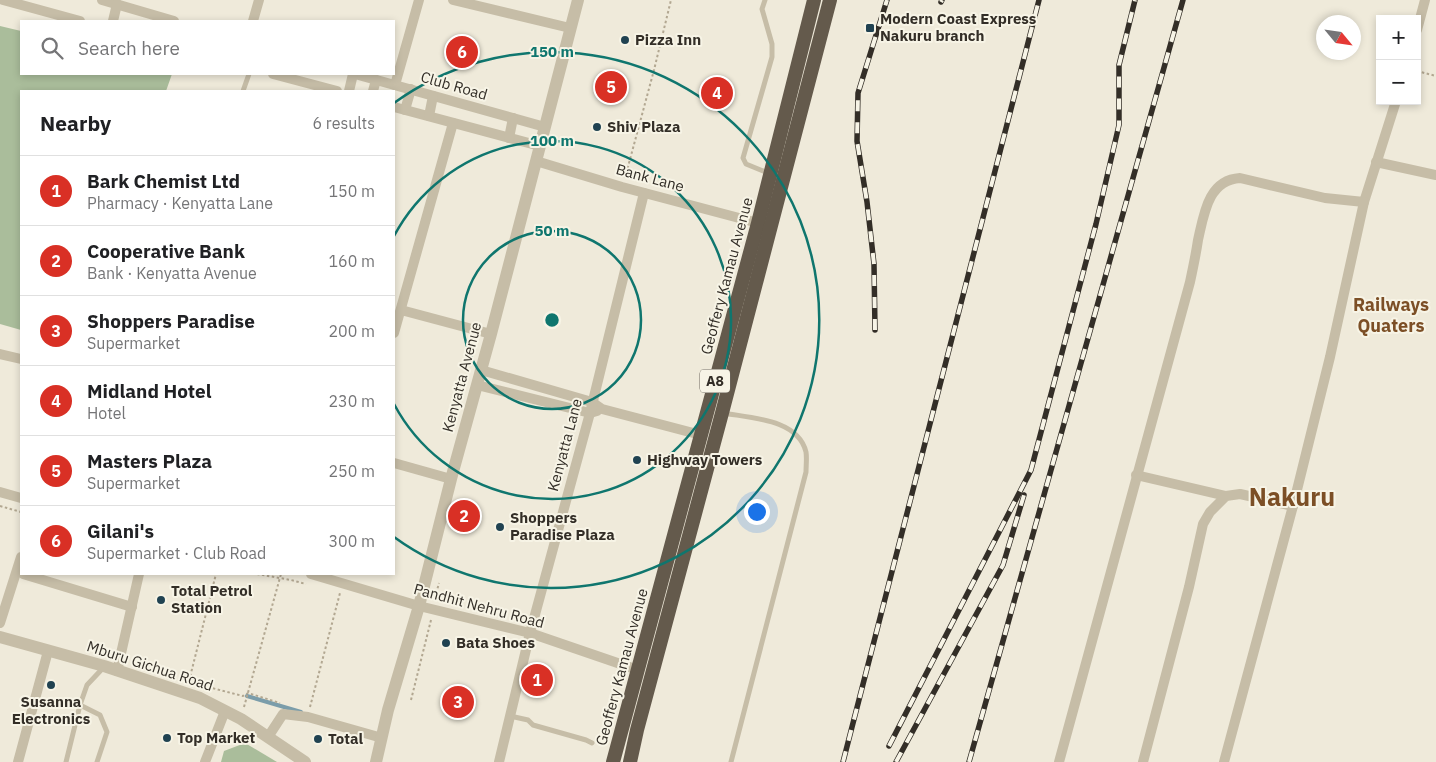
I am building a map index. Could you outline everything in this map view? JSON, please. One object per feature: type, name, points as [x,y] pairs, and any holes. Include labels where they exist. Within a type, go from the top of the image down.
[{"type":"highway","name":"Geoffery Kamau Avenue","points":[[613,762],[758,223],[814,0]]},
{"type":"highway","name":"Geoffery Kamau Avenue","points":[[630,762],[830,0]]},
{"type":"street","points":[[3,0],[76,20]]},
{"type":"street","points":[[102,0],[171,20]]},
{"type":"street","points":[[253,20],[259,0]]},
{"type":"street","points":[[395,85],[419,0]]},
{"type":"street","points":[[453,0],[570,28]]},
{"type":"street","name":"Kenyatta Avenue","points":[[376,762],[388,710],[419,606],[578,0]]},
{"type":"street","points":[[1421,15],[1425,0]]},
{"type":"street","points":[[113,20],[117,4]]},
{"type":"street","points":[[284,75],[334,90]]},
{"type":"street","points":[[349,90],[354,75]]},
{"type":"street","name":"Club Road","points":[[358,75],[545,127]]},
{"type":"street","points":[[373,90],[376,80]]},
{"type":"street","points":[[406,110],[411,89]]},
{"type":"street","points":[[428,116],[433,96]]},
{"type":"street","points":[[1224,762],[1293,506],[1330,357],[1364,202],[1395,105]]},
{"type":"street","points":[[395,107],[540,146]]},
{"type":"street","points":[[509,138],[513,118]]},
{"type":"street","points":[[395,330],[453,123]]},
{"type":"street","name":"Bank Lane","points":[[536,161],[622,187],[758,223]]},
{"type":"street","points":[[1376,162],[1436,175]]},
{"type":"street","points":[[1059,762],[1190,282],[1204,213],[1209,199],[1218,187],[1231,178],[1240,178],[1325,198],[1364,202]]},
{"type":"street","name":"Kenyatta Lane","points":[[499,762],[530,633],[591,407],[644,193]]},
{"type":"street","points":[[401,310],[491,334]]},
{"type":"street","points":[[0,354],[20,359]]},
{"type":"street","points":[[481,370],[591,407]]},
{"type":"street","points":[[477,385],[602,409],[701,435]]},
{"type":"street","points":[[395,463],[451,479]]},
{"type":"street","points":[[1136,475],[1226,496],[1240,494],[1293,506]]},
{"type":"street","points":[[0,492],[20,498]]},
{"type":"street","points":[[1143,762],[1204,524],[1210,512],[1226,496]]},
{"type":"street","points":[[0,623],[20,573]]},
{"type":"street","points":[[27,575],[132,607]]},
{"type":"street","points":[[111,669],[132,607],[139,575]]},
{"type":"street","name":"Pandhit Nehru Road","points":[[315,575],[419,606],[530,633],[638,670]]},
{"type":"street","name":"Mburu Gichua Road","points":[[0,637],[111,669],[187,687],[200,698],[241,718],[305,762]]},
{"type":"street","points":[[18,762],[48,651]]},
{"type":"street","points":[[205,762],[226,710]]},
{"type":"street","points":[[268,737],[283,714],[308,717],[382,738]]},
{"type":"lane","points":[[765,0],[762,9],[772,44],[772,57],[743,158],[746,164],[770,174]]},
{"type":"lane","points":[[243,90],[249,75]]},
{"type":"lane","points":[[722,413],[783,425],[794,432],[801,440],[806,453],[806,472],[731,762]]},
{"type":"lane","points":[[66,762],[87,684],[111,669]]},
{"type":"lane","points":[[80,705],[100,715],[107,732],[97,762]]},
{"type":"lane","points":[[510,716],[528,720],[534,725],[592,743]]},
{"type":"path","points":[[622,187],[671,0]]},
{"type":"path","points":[[1421,72],[1436,76]]},
{"type":"path","points":[[0,506],[20,512]]},
{"type":"path","points":[[187,687],[216,575]]},
{"type":"path","points":[[241,718],[281,575]]},
{"type":"path","points":[[411,700],[440,578]]},
{"type":"path","points":[[308,717],[342,582]]},
{"type":"path","points":[[187,687],[196,684]]},
{"type":"path","points":[[203,686],[243,696],[248,693],[287,705]]},
{"type":"green space","points":[[0,26],[20,31],[20,75],[172,75],[166,90],[20,90],[20,330],[0,324]]},
{"type":"green space","points":[[245,743],[277,762],[221,762],[224,751]]},
{"type":"waterway","points":[[247,696],[301,712]]},
{"type":"railway","points":[[875,330],[874,264],[867,202],[857,141],[858,93],[887,0]]},
{"type":"railway","points":[[843,762],[1039,0]]},
{"type":"railway","points":[[889,746],[1031,470],[1096,224],[1119,125],[1119,65],[1135,0]]},
{"type":"railway","points":[[969,762],[1183,0]]},
{"type":"railway","points":[[896,762],[1003,565],[1024,495]]},
{"type":"place","name":"Modern Coast Express Nakuru branch","points":[[870,28]]},
{"type":"place","name":"Pizza Inn","points":[[625,40]]},
{"type":"place","name":"Gilani's","points":[[462,52]]},
{"type":"place","name":"Masters Plaza","points":[[611,87]]},
{"type":"place","name":"Midland Hotel","points":[[717,93]]},
{"type":"place","name":"Shiv Plaza","points":[[597,127]]},
{"type":"place","name":"Highway Towers","points":[[637,460]]},
{"type":"place","name":"Cooperative Bank","points":[[464,516]]},
{"type":"place","name":"Shoppers Paradise Plaza","points":[[500,527]]},
{"type":"place","name":"Total Petrol Station","points":[[161,600]]},
{"type":"place","name":"Bata Shoes","points":[[446,643]]},
{"type":"place","name":"Bark Chemist Ltd","points":[[537,680]]},
{"type":"place","name":"Susanna Electronics","points":[[51,685]]},
{"type":"place","name":"Shoppers Paradise","points":[[458,702]]},
{"type":"place","name":"Top Market","points":[[167,738]]},
{"type":"place","name":"Total","points":[[318,739]]},
{"type":"district","name":"Railways Quaters","points":[[1391,315]]},
{"type":"district","name":"Nakuru","points":[[1292,497]]}]
